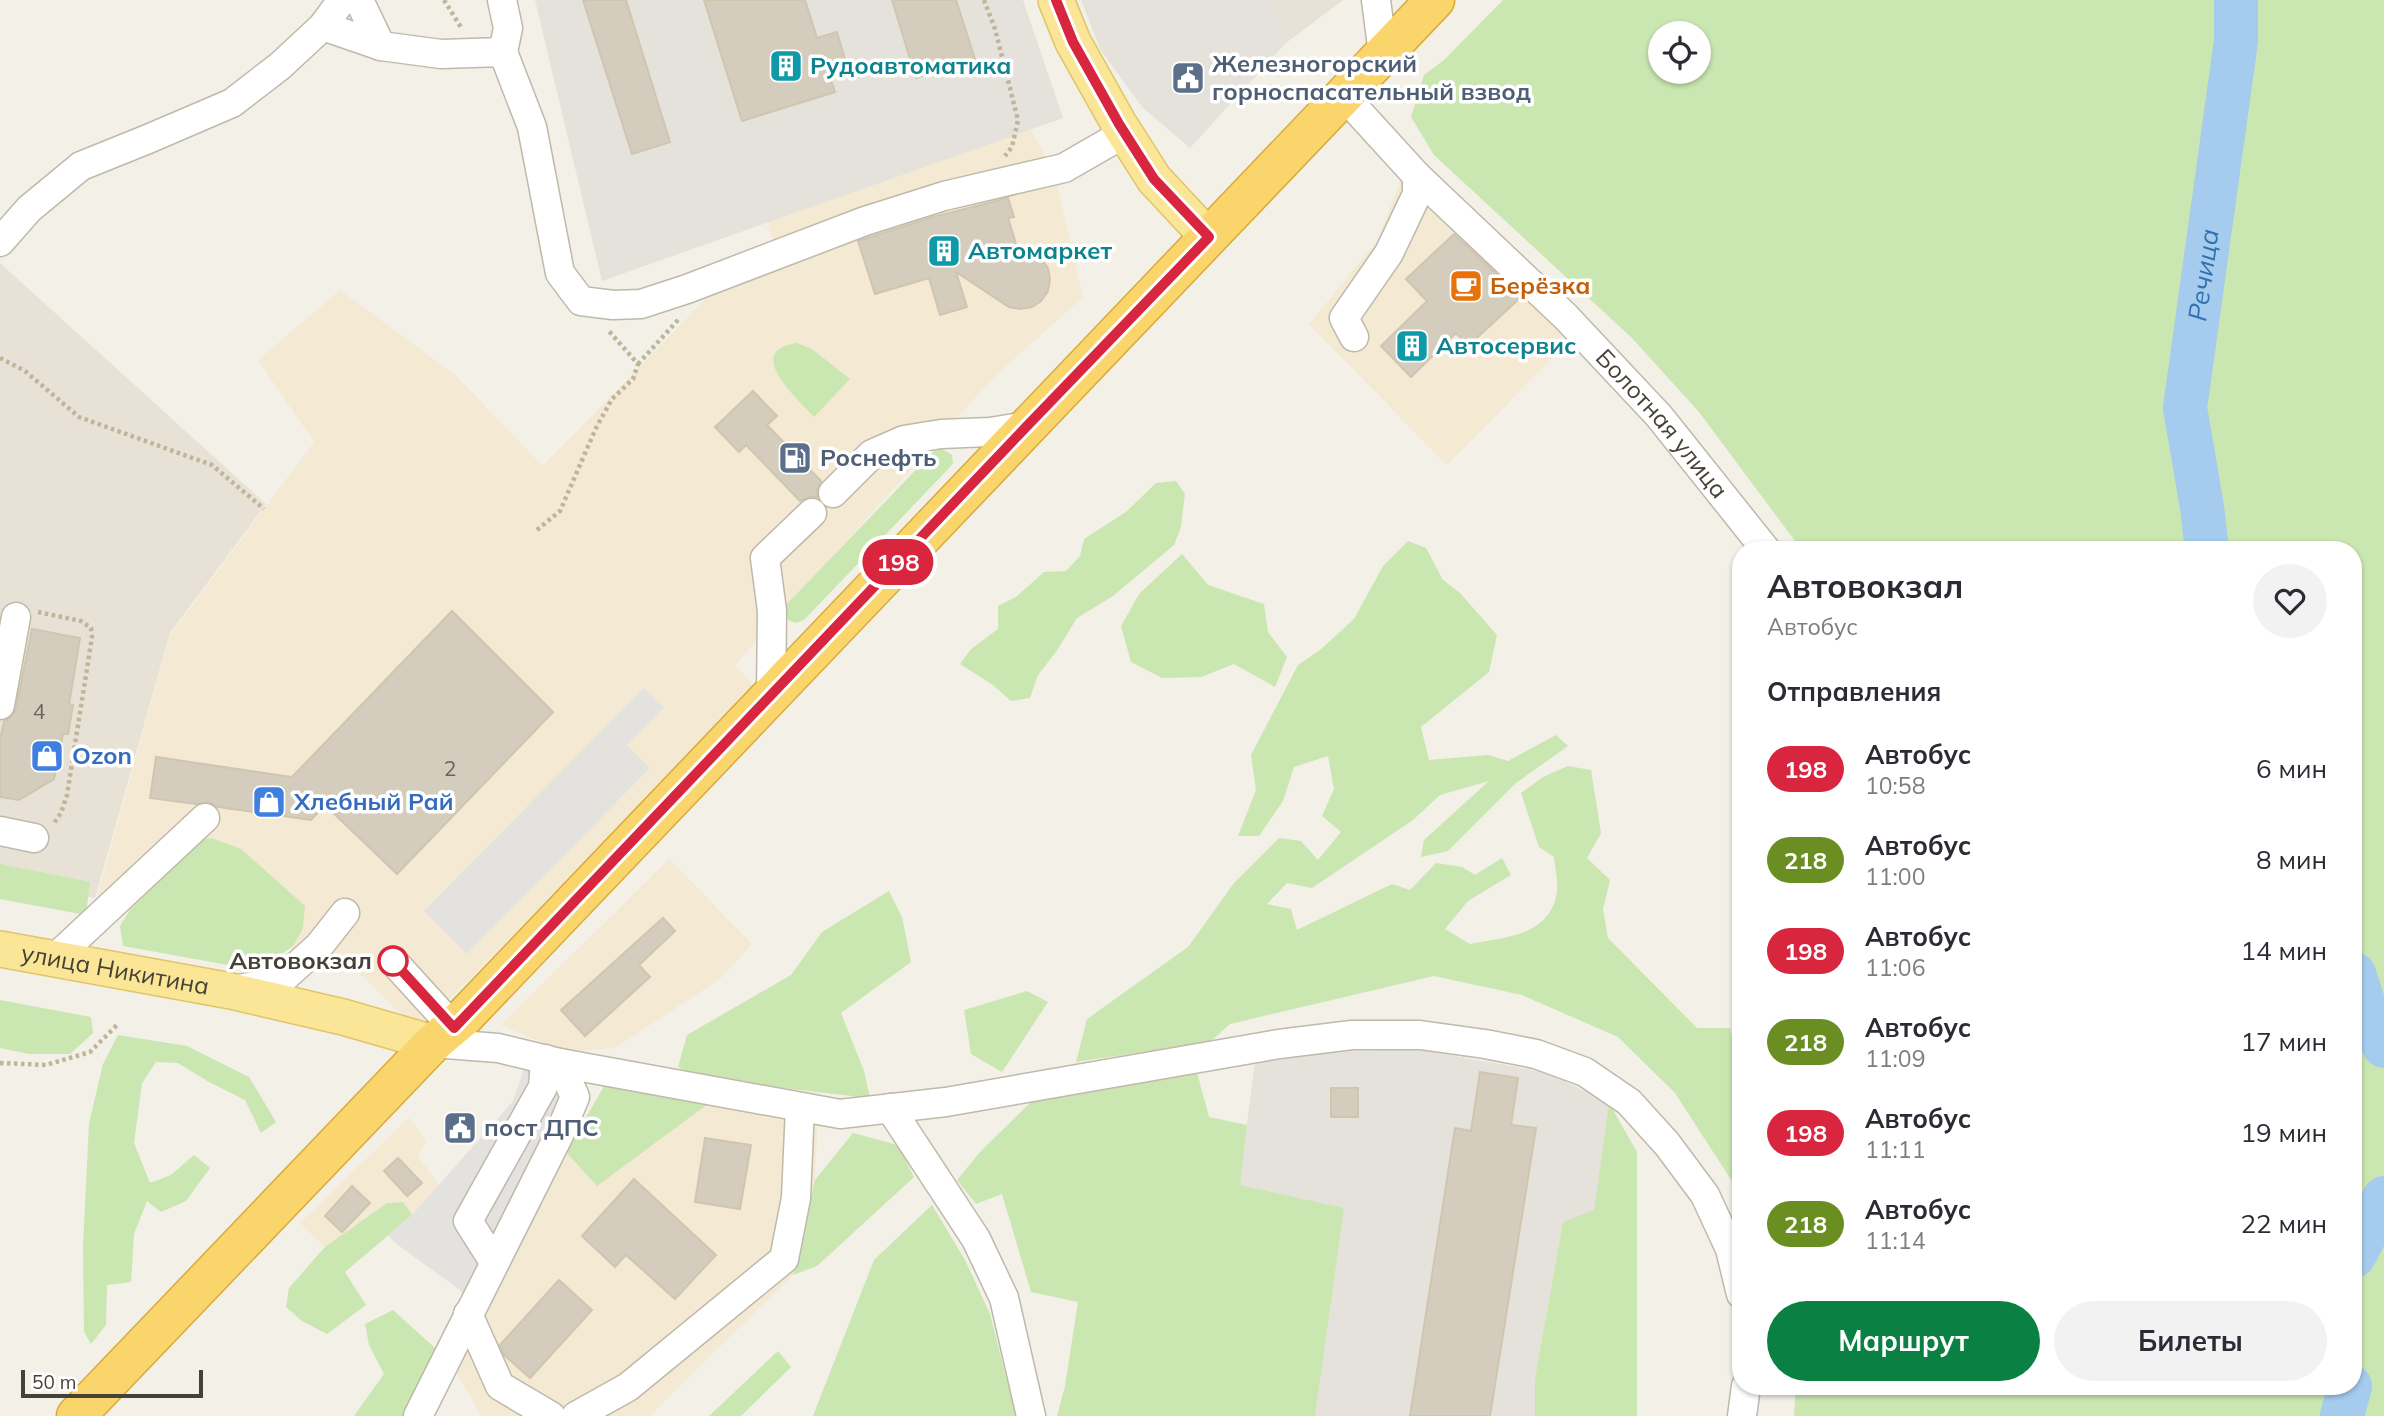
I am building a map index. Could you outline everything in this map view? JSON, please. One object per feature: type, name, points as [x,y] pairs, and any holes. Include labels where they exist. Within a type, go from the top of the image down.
[{"type":"highway","points":[[76,1416],[771,696],[1435,0]]},
{"type":"main road","points":[[1056,0],[1073,42],[1154,179],[1209,237]]},
{"type":"main road","name":"улица Никитина","points":[[0,949],[232,990],[343,1017],[444,1035]]},
{"type":"street","points":[[0,242],[29,209],[81,166],[232,103],[280,66],[323,26],[342,0]]},
{"type":"street","points":[[359,0],[381,46]]},
{"type":"street","points":[[502,0],[508,28],[503,52],[532,127],[559,272],[581,301],[613,306],[640,304],[687,289],[865,221],[944,196],[1064,167],[1125,133]]},
{"type":"street","points":[[1376,0],[1383,54]]},
{"type":"street","points":[[323,26],[381,46],[441,54],[503,52]]},
{"type":"street","name":"Болотная улица","points":[[1344,96],[1417,177],[1566,317],[1641,396],[1759,541]]},
{"type":"street","points":[[1354,337],[1344,318],[1390,253],[1417,194],[1417,177]]},
{"type":"street","points":[[832,493],[872,454],[904,440],[1027,426]]},
{"type":"street","points":[[771,696],[772,611],[765,558],[812,513]]},
{"type":"street","points":[[0,705],[16,617]]},
{"type":"street","points":[[54,959],[205,818]]},
{"type":"street","points":[[0,831],[34,838]]},
{"type":"street","points":[[232,990],[279,982],[320,946],[345,913]]},
{"type":"street","points":[[393,961],[444,1035],[553,1061],[840,1114],[946,1102],[1279,1044],[1352,1035],[1420,1034],[1536,1054],[1585,1072],[1629,1102],[1667,1144],[1705,1195],[1732,1257]]},
{"type":"street","points":[[418,1416],[559,1135],[575,1097],[553,1061]]},
{"type":"street","points":[[495,1262],[468,1221],[543,1087],[553,1061]]},
{"type":"street","points":[[576,1416],[628,1387],[784,1259],[796,1198],[800,1107]]},
{"type":"street","points":[[890,1108],[976,1239],[1004,1298],[1031,1416]]},
{"type":"street","points":[[468,1314],[500,1386],[551,1416]]},
{"type":"street","points":[[1742,1416],[1745,1395]]},
{"type":"path","points":[[984,0],[995,29],[1018,120]]},
{"type":"path","points":[[537,530],[560,511],[596,428],[612,399],[633,379],[638,364],[581,301]]},
{"type":"path","points":[[0,358],[25,370],[79,417],[212,465],[264,509]]},
{"type":"path","points":[[16,617],[24,609],[81,621],[91,628],[92,637],[67,795],[61,813],[49,830],[34,838]]},
{"type":"path","points":[[0,1063],[46,1065],[90,1052],[117,1025]]},
{"type":"shaded area","points":[[535,0],[1023,0],[1063,118],[602,281]]},
{"type":"shaded area","name":"Железногорский горноспасательный взвод","points":[[1081,0],[1273,0],[1286,43],[1190,148],[1142,107],[1100,49]]},
{"type":"shaded area","points":[[1273,0],[1343,0],[1286,43]]},
{"type":"shaded area","points":[[1030,129],[1054,171],[1083,297],[994,377],[735,665],[756,688],[418,1031],[353,967],[97,897],[170,635],[314,442],[258,360],[340,290],[455,375],[543,466],[734,270],[775,251],[768,222]]},
{"type":"shaded area","points":[[1404,172],[1570,340],[1447,465],[1309,324],[1378,240]]},
{"type":"shaded area","points":[[0,263],[266,504],[170,633],[95,898],[0,879]]},
{"type":"shaded area","points":[[644,688],[664,707],[627,745],[650,768],[467,954],[424,911]]},
{"type":"shaded area","points":[[669,859],[752,944],[720,979],[615,1048],[564,1052],[501,1025]]},
{"type":"shaded area","points":[[1415,1049],[1546,1072],[1609,1103],[1594,1211],[1563,1222],[1535,1378],[1535,1416],[1315,1416],[1316,1404],[1239,1185],[1255,1062],[1321,1052]]},
{"type":"shaded area","points":[[524,1069],[566,1076],[575,1097],[475,1301],[388,1235],[412,1215],[513,1101]]},
{"type":"shaded area","points":[[727,1083],[819,1093],[815,1180],[793,1275],[649,1416],[482,1416],[455,1371],[566,1152],[597,1186]]},
{"type":"shaded area","points":[[409,1118],[427,1141],[417,1155],[439,1185],[412,1215],[403,1202],[387,1203],[325,1247],[300,1223]]},
{"type":"green space","points":[[1503,0],[2384,0],[2384,1416],[1794,1416],[1795,1395],[2362,1395],[2362,541],[1795,541],[1699,412],[1632,338],[1434,155],[1411,117],[1424,75],[1444,60]]},
{"type":"green space","points":[[797,343],[812,349],[850,379],[814,417],[787,388],[774,365],[774,355],[781,348]]},
{"type":"green space","points":[[941,448],[952,455],[953,463],[950,467],[804,620],[796,623],[788,620],[785,607],[787,604],[933,452]]},
{"type":"green space","points":[[1176,481],[1185,494],[1181,527],[1174,545],[1113,596],[1077,618],[1038,675],[1030,698],[1011,701],[993,685],[960,664],[971,649],[998,629],[998,606],[1016,597],[1044,572],[1066,571],[1080,556],[1084,539],[1126,512],[1156,483]]},
{"type":"green space","points":[[1408,541],[1426,548],[1443,580],[1460,593],[1497,635],[1489,672],[1421,727],[1429,760],[1488,755],[1508,761],[1556,735],[1568,746],[1516,783],[1448,851],[1421,857],[1424,840],[1489,781],[1440,795],[1413,820],[1312,888],[1287,883],[1267,904],[1291,909],[1297,930],[1392,884],[1410,890],[1436,863],[1462,867],[1475,875],[1502,858],[1511,875],[1468,901],[1445,929],[1470,944],[1525,932],[1546,917],[1553,906],[1557,883],[1554,857],[1539,847],[1521,793],[1543,777],[1568,766],[1591,770],[1601,833],[1587,858],[1610,880],[1603,909],[1608,938],[1697,1028],[1730,1028],[1732,1181],[1675,1093],[1618,1037],[1522,995],[1434,976],[1230,1024],[1210,1042],[1076,1062],[1087,1019],[1188,947],[1234,883],[1279,838],[1301,841],[1318,860],[1341,832],[1322,816],[1334,789],[1328,756],[1294,767],[1283,801],[1259,836],[1238,836],[1256,790],[1251,755],[1298,665],[1320,650],[1354,619],[1383,566]]},
{"type":"green space","points":[[1182,554],[1208,585],[1264,604],[1268,632],[1287,657],[1275,687],[1234,664],[1201,677],[1162,678],[1131,662],[1121,626],[1139,594]]},
{"type":"green space","points":[[211,838],[241,849],[305,906],[303,928],[294,945],[269,963],[228,965],[123,946],[120,926],[130,910],[201,840]]},
{"type":"green space","points":[[0,864],[90,882],[86,915],[0,899]]},
{"type":"green space","points":[[889,891],[902,917],[911,962],[841,1013],[864,1071],[870,1098],[702,1079],[678,1067],[687,1035],[791,975],[822,932]]},
{"type":"green space","points":[[1027,991],[1048,1002],[1002,1072],[971,1054],[964,1010]]},
{"type":"green space","points":[[0,1000],[91,1017],[93,1033],[70,1054],[29,1054],[0,1048]]},
{"type":"green space","points":[[118,1035],[187,1046],[249,1077],[276,1122],[261,1133],[245,1100],[178,1063],[156,1062],[142,1083],[134,1143],[150,1183],[171,1175],[194,1155],[210,1168],[186,1201],[161,1212],[147,1201],[134,1234],[131,1282],[107,1285],[106,1325],[91,1344],[84,1332],[83,1246],[89,1123],[103,1064]]},
{"type":"green space","points":[[1197,1072],[1209,1117],[1247,1125],[1240,1185],[1344,1208],[1315,1416],[1057,1416],[1065,1386],[1078,1302],[1031,1292],[1002,1194],[976,1204],[957,1180],[980,1152],[1031,1102]]},
{"type":"green space","points":[[606,1083],[709,1103],[597,1186],[566,1152]]},
{"type":"green space","points":[[1609,1103],[1637,1152],[1637,1416],[1535,1416],[1535,1378],[1563,1222],[1594,1210]]},
{"type":"green space","points":[[853,1133],[898,1145],[914,1177],[817,1266],[793,1275],[815,1180]]},
{"type":"green space","points":[[403,1202],[412,1215],[345,1272],[366,1305],[327,1334],[302,1321],[286,1307],[289,1288],[325,1247],[387,1203]]},
{"type":"green space","points":[[932,1205],[965,1260],[990,1314],[1016,1416],[813,1416],[874,1260]]},
{"type":"green space","points":[[393,1310],[435,1348],[417,1395],[405,1416],[354,1416],[384,1374],[369,1345],[365,1324]]},
{"type":"green space","points":[[778,1351],[791,1367],[741,1416],[709,1416]]},
{"type":"building","points":[[583,0],[626,0],[670,142],[632,154]]},
{"type":"building","name":"Рудоавтоматика","points":[[704,0],[805,0],[817,38],[837,32],[847,66],[828,72],[835,92],[742,121]]},
{"type":"building","points":[[892,0],[956,0],[975,59],[916,78]]},
{"type":"building","name":"Автомаркет","points":[[1008,198],[1014,217],[1008,218],[1018,250],[1031,252],[1048,268],[1048,291],[1041,301],[1032,307],[1009,307],[956,272],[967,307],[940,315],[929,278],[875,294],[858,241],[933,217]]},
{"type":"building","name":"Берёзка","points":[[1454,234],[1521,297],[1468,346],[1456,333],[1411,377],[1381,346],[1427,301],[1406,279]]},
{"type":"building","points":[[753,391],[777,416],[767,425],[821,481],[817,497],[800,501],[746,445],[739,452],[715,427]]},
{"type":"building","points":[[452,611],[553,712],[397,874],[325,805],[311,820],[218,807],[209,802],[196,804],[150,798],[156,757],[292,777]]},
{"type":"building","points":[[32,629],[80,638],[69,704],[73,705],[68,734],[63,734],[54,779],[19,800],[0,797],[0,740],[4,721],[12,716],[16,708]]},
{"type":"building","points":[[663,918],[675,931],[639,965],[650,977],[585,1036],[561,1010]]},
{"type":"building","points":[[1480,1072],[1518,1078],[1511,1125],[1536,1128],[1490,1416],[1410,1416],[1455,1128],[1471,1131]]},
{"type":"building","points":[[1331,1088],[1358,1088],[1358,1117],[1331,1117]]},
{"type":"building","points":[[705,1138],[751,1145],[740,1209],[695,1202]]},
{"type":"building","points":[[398,1158],[422,1183],[407,1196],[384,1171]]},
{"type":"building","points":[[634,1179],[716,1255],[675,1299],[626,1255],[615,1267],[582,1236]]},
{"type":"building","points":[[352,1186],[370,1203],[342,1232],[325,1216]]},
{"type":"building","points":[[559,1280],[592,1310],[530,1378],[504,1355],[500,1345]]},
{"type":"waterway","name":"Речица","points":[[2206,541],[2185,408],[2236,41],[2236,0]]},
{"type":"waterway","name":"Речица","points":[[2362,999],[2384,1046]]},
{"type":"waterway","name":"Речица","points":[[2362,1241],[2384,1198]]},
{"type":"waterway","name":"Речица","points":[[2342,1416],[2348,1395]]},
{"type":"bus line","name":"198","points":[[393,961],[454,1028],[1209,237],[1154,179],[1119,124],[1073,42],[1056,0]]},
{"type":"place","name":"Рудоавтоматика","points":[[786,66]]},
{"type":"place","name":"Железногорский горноспасательный взвод","points":[[1188,78]]},
{"type":"place","name":"Автомаркет","points":[[944,251]]},
{"type":"place","name":"Берёзка","points":[[1466,286]]},
{"type":"place","name":"Автосервис","points":[[1412,346]]},
{"type":"place","name":"Роснефть","points":[[795,458]]},
{"type":"place","name":"Ozon","points":[[47,756]]},
{"type":"place","name":"Хлебный Рай","points":[[269,802]]},
{"type":"place","name":"Автовокзал","points":[[393,961]]},
{"type":"place","name":"пост ДПС","points":[[460,1128]]}]
